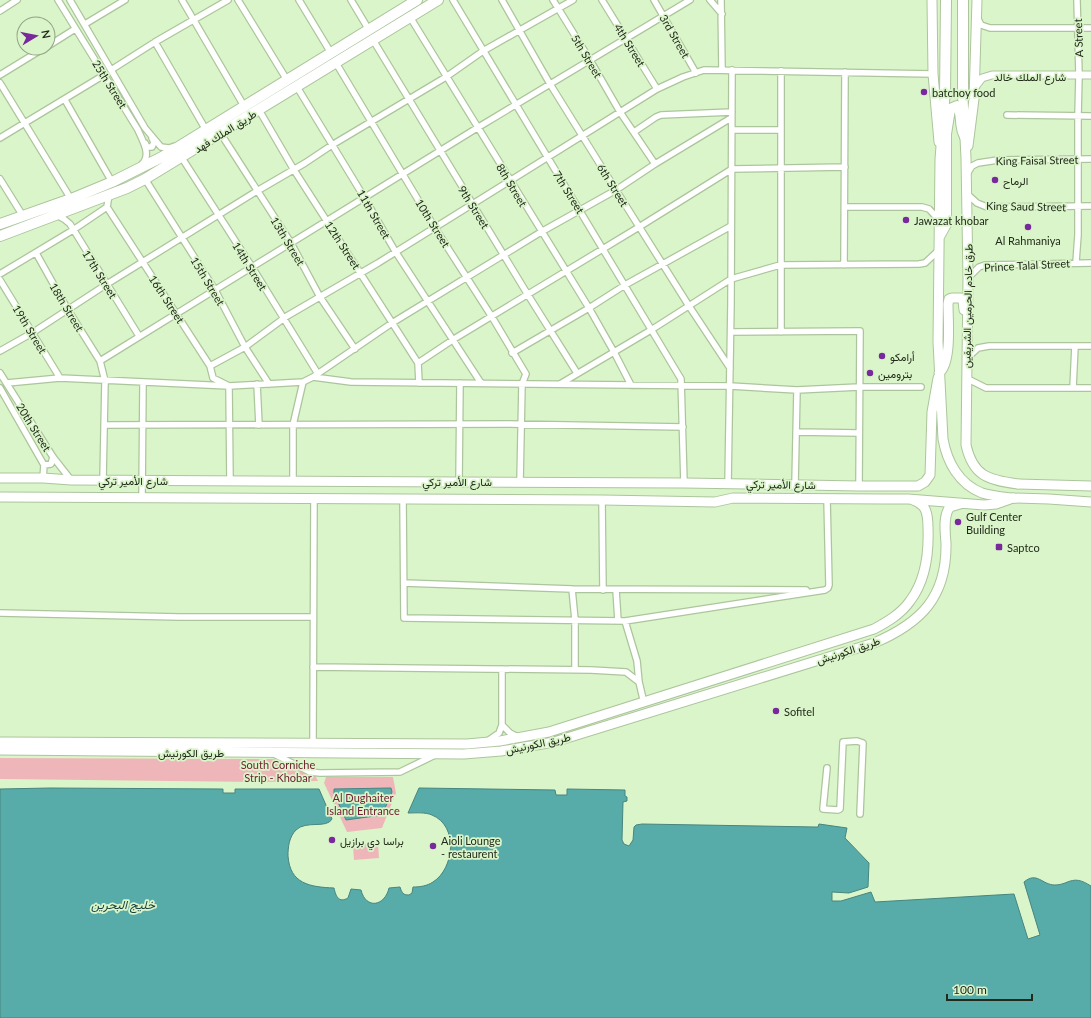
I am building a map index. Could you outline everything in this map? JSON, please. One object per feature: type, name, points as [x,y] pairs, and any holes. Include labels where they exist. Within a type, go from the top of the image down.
[{"type":"highway","name":"طريق الملك فهد","points":[[0,224],[112,182],[162,157],[369,30],[406,3],[417,0]]},
{"type":"highway","name":"طريق الملك فهد","points":[[0,236],[109,195],[145,179],[182,158],[438,0]]},
{"type":"highway","points":[[945,96],[946,0]]},
{"type":"highway","name":"طرق خادم الحرمين الشريفين","points":[[963,0],[963,98]]},
{"type":"highway","points":[[940,235],[946,224],[946,134],[950,109],[957,106],[961,115],[962,128],[965,137]]},
{"type":"main road","points":[[932,0],[933,74],[940,158]]},
{"type":"main road","points":[[966,158],[974,99],[977,0]]},
{"type":"main road","points":[[945,96],[940,158],[938,374],[942,439],[946,454],[953,469],[963,480],[974,489],[991,495],[1013,498],[1091,502]]},
{"type":"main road","name":"طرق خادم الحرمين الشريفين","points":[[963,98],[966,158],[968,278],[966,445],[970,461],[976,468],[989,478],[996,481],[1018,484],[1091,486]]},
{"type":"main road","points":[[938,374],[943,370],[946,359],[948,345],[949,299],[961,298],[963,301],[967,348]]},
{"type":"main road","name":"شارع الأمير تركي","points":[[0,478],[230,481],[684,482],[730,484],[918,486],[925,482],[930,475],[932,412],[938,374]]},
{"type":"main road","points":[[730,484],[733,498]]},
{"type":"main road","name":"شارع الأمير تركي","points":[[0,497],[602,500],[715,502],[733,498],[908,499],[968,503]]},
{"type":"main road","points":[[968,503],[984,505],[996,504],[1013,498]]},
{"type":"main road","name":"طريق الكورنيش","points":[[0,742],[466,744],[549,732],[874,629],[884,624],[894,617],[909,602],[920,586],[926,564],[928,519],[925,509],[919,503],[908,499]]},
{"type":"main road","name":"طريق الكورنيش","points":[[0,750],[464,754],[501,751],[554,742],[868,645],[893,635],[915,620],[933,600],[938,592],[943,573],[946,517],[948,510],[954,505],[968,503]]},
{"type":"main road","points":[[928,538],[941,533],[946,538]]},
{"type":"street","points":[[0,10],[17,0]]},
{"type":"street","name":"25th Street","points":[[58,0],[138,130],[145,147],[146,157],[144,162],[136,170]]},
{"type":"street","name":"25th Street","points":[[70,0],[145,128],[161,147],[169,148],[181,145]]},
{"type":"street","points":[[85,24],[125,0]]},
{"type":"street","points":[[182,0],[244,106]]},
{"type":"street","points":[[111,70],[155,42],[194,21],[228,0]]},
{"type":"street","points":[[238,0],[287,80]]},
{"type":"street","points":[[299,0],[331,53]]},
{"type":"street","points":[[351,0],[369,30]]},
{"type":"street","name":"7th Street","points":[[453,0],[681,379],[682,385]]},
{"type":"street","name":"6th Street","points":[[502,0],[550,84],[582,136],[689,306],[730,368]]},
{"type":"street","name":"5th Street","points":[[553,0],[620,112],[655,164]]},
{"type":"street","points":[[0,351],[32,333],[142,262],[294,170],[332,145],[446,77],[520,30],[573,0]]},
{"type":"street","name":"4th Street","points":[[602,0],[657,89]]},
{"type":"street","name":"3rd Street","points":[[654,0],[696,73]]},
{"type":"street","points":[[100,361],[364,197],[690,0]]},
{"type":"street","points":[[710,0],[722,14]]},
{"type":"street","points":[[721,0],[722,70]]},
{"type":"street","name":"A Street","points":[[1076,262],[1078,235],[1079,75],[1077,0]]},
{"type":"street","points":[[977,17],[981,25],[990,28],[1091,28]]},
{"type":"street","name":"8th Street","points":[[410,18],[589,308],[631,385]]},
{"type":"street","points":[[56,41],[76,29]]},
{"type":"street","name":"9th Street","points":[[373,40],[550,331],[578,374]]},
{"type":"street","points":[[155,42],[206,130]]},
{"type":"street","points":[[0,76],[31,56]]},
{"type":"street","name":"10th Street","points":[[336,63],[402,174],[526,374],[522,384]]},
{"type":"street","points":[[210,366],[245,346],[284,319],[435,228],[657,89],[683,77],[704,70],[933,74]]},
{"type":"street","points":[[730,484],[732,70]]},
{"type":"street","points":[[780,332],[782,71]]},
{"type":"street","points":[[844,265],[845,72]]},
{"type":"street","points":[[0,138],[104,75]]},
{"type":"street","name":"شارع الملك خالد","points":[[974,87],[982,78],[992,75],[1091,75]]},
{"type":"street","points":[[0,83],[71,198]]},
{"type":"street","name":"11th Street","points":[[297,87],[364,197],[395,252],[454,339],[481,383]]},
{"type":"street","points":[[65,100],[112,182]]},
{"type":"street","name":"12th Street","points":[[259,110],[326,221],[418,363]]},
{"type":"street","points":[[634,132],[656,116],[661,115],[731,115]]},
{"type":"street","points":[[7,383],[60,378],[229,386],[303,382],[316,376],[392,323],[541,232],[616,190],[731,115]]},
{"type":"street","points":[[1010,115],[1091,116]]},
{"type":"street","points":[[138,130],[149,148],[154,142],[145,128]]},
{"type":"street","points":[[732,130],[781,130]]},
{"type":"street","name":"13th Street","points":[[221,134],[291,243],[320,297],[355,349]]},
{"type":"street","name":"14th Street","points":[[182,158],[284,319],[316,376]]},
{"type":"street","name":"King Faisal Street","points":[[966,176],[972,166],[987,161],[1091,159]]},
{"type":"street","points":[[418,382],[418,363],[454,339],[602,250],[732,169],[845,167]]},
{"type":"street","points":[[0,179],[23,216]]},
{"type":"street","name":"15th Street","points":[[145,179],[215,290],[245,346],[268,384]]},
{"type":"street","name":"King Saud Street","points":[[966,193],[977,203],[987,207],[1091,206]]},
{"type":"street","points":[[0,274],[73,230],[107,207],[109,195]]},
{"type":"street","name":"16th Street","points":[[107,207],[210,366],[214,378],[229,386]]},
{"type":"street","points":[[844,207],[922,207],[929,209],[940,220]]},
{"type":"street","name":"17th Street","points":[[57,215],[67,221],[139,336]]},
{"type":"street","points":[[512,353],[662,263],[731,226]]},
{"type":"street","points":[[560,384],[651,330],[731,279],[780,264],[920,264],[925,263],[939,250]]},
{"type":"street","name":"18th Street","points":[[36,253],[68,310],[100,361],[105,381],[103,480]]},
{"type":"street","name":"Prince Talal Street","points":[[968,278],[979,267],[985,265],[1091,262]]},
{"type":"street","name":"19th Street","points":[[0,280],[60,378]]},
{"type":"street","points":[[731,332],[860,331],[859,486]]},
{"type":"street","points":[[966,359],[978,348],[989,346],[1091,346]]},
{"type":"street","points":[[1073,388],[1075,346]]},
{"type":"street","name":"20th Street","points":[[0,373],[53,457],[71,480]]},
{"type":"street","points":[[316,376],[351,382],[682,385],[797,390],[860,387],[921,387]]},
{"type":"street","points":[[966,378],[986,388],[1091,388]]},
{"type":"street","points":[[293,481],[293,425],[303,382]]},
{"type":"street","points":[[142,498],[143,383]]},
{"type":"street","points":[[459,481],[460,383]]},
{"type":"street","points":[[257,384],[259,425]]},
{"type":"street","points":[[520,482],[522,384]]},
{"type":"street","points":[[682,385],[684,482]]},
{"type":"street","points":[[229,386],[230,481]]},
{"type":"street","name":"20th Street","points":[[0,388],[44,465],[43,478]]},
{"type":"street","points":[[795,484],[797,390]]},
{"type":"street","points":[[104,425],[521,424],[683,427]]},
{"type":"street","points":[[796,432],[859,433]]},
{"type":"street","points":[[44,465],[51,464],[53,457]]},
{"type":"street","points":[[313,743],[314,498]]},
{"type":"street","points":[[403,499],[404,618],[625,621],[825,590],[829,585],[827,499]]},
{"type":"street","points":[[602,500],[604,590]]},
{"type":"street","points":[[404,583],[604,590],[825,590]]},
{"type":"street","points":[[572,589],[575,670]]},
{"type":"street","points":[[616,590],[618,621]]},
{"type":"street","points":[[0,613],[179,617],[313,617]]},
{"type":"street","points":[[625,621],[637,661],[639,682],[644,703]]},
{"type":"street","points":[[313,667],[626,672],[639,682]]},
{"type":"street","points":[[486,742],[500,733],[502,725],[502,669]]},
{"type":"street","points":[[502,725],[510,733],[519,737]]},
{"type":"street","points":[[827,768],[823,809],[838,810],[840,809],[843,742],[857,741],[863,743],[860,814]]},
{"type":"street","points":[[272,752],[310,772],[320,773],[400,772],[438,754]]},
{"type":"green space","name":"South Corniche Strip - Khobar","points":[[0,758],[281,759],[315,775],[318,781],[265,782],[0,779]]},
{"type":"green space","name":"Al Dughaiter Island Entrance","points":[[326,777],[393,777],[396,793],[382,828],[347,832],[324,783]]},
{"type":"green space","points":[[378,843],[379,858],[354,860],[353,845]]},
{"type":"water","points":[[391,788],[392,792],[382,815],[346,820],[334,793],[334,789]]},
{"type":"water","name":"خليج البحرين","points":[[419,788],[555,790],[556,795],[567,795],[567,789],[625,790],[627,801],[623,802],[622,840],[624,844],[629,846],[633,840],[634,827],[642,824],[818,827],[819,824],[847,828],[845,838],[869,863],[868,887],[849,893],[832,892],[832,901],[841,901],[871,892],[875,902],[1014,894],[1028,939],[1040,935],[1024,882],[1032,878],[1036,878],[1056,885],[1075,880],[1091,886],[1091,1018],[0,1018],[0,789],[223,789],[223,793],[235,793],[235,789],[319,789],[332,819],[326,824],[305,825],[296,830],[289,842],[288,853],[293,873],[297,878],[309,885],[334,888],[338,898],[342,900],[348,898],[351,889],[361,890],[363,896],[371,903],[380,902],[384,899],[389,888],[400,887],[401,891],[405,895],[409,895],[412,893],[413,887],[423,886],[433,882],[446,868],[449,858],[450,838],[446,828],[441,821],[432,815],[423,813],[408,813]]},
{"type":"place","name":"batchoy food","points":[[924,92]]},
{"type":"place","name":"الرماح","points":[[995,180]]},
{"type":"place","name":"Jawazat khobar","points":[[906,220]]},
{"type":"place","name":"Al Rahmaniya","points":[[1028,227]]},
{"type":"place","name":"أرامكو","points":[[882,356]]},
{"type":"place","name":"بترومين","points":[[870,373]]},
{"type":"place","name":"Gulf Center Building","points":[[958,522]]},
{"type":"place","name":"Saptco","points":[[999,547]]},
{"type":"place","name":"Sofitel","points":[[776,711]]},
{"type":"place","name":"براسا دي برازيل","points":[[332,840]]},
{"type":"place","name":"Aioli Lounge - restaurent","points":[[433,846]]}]
